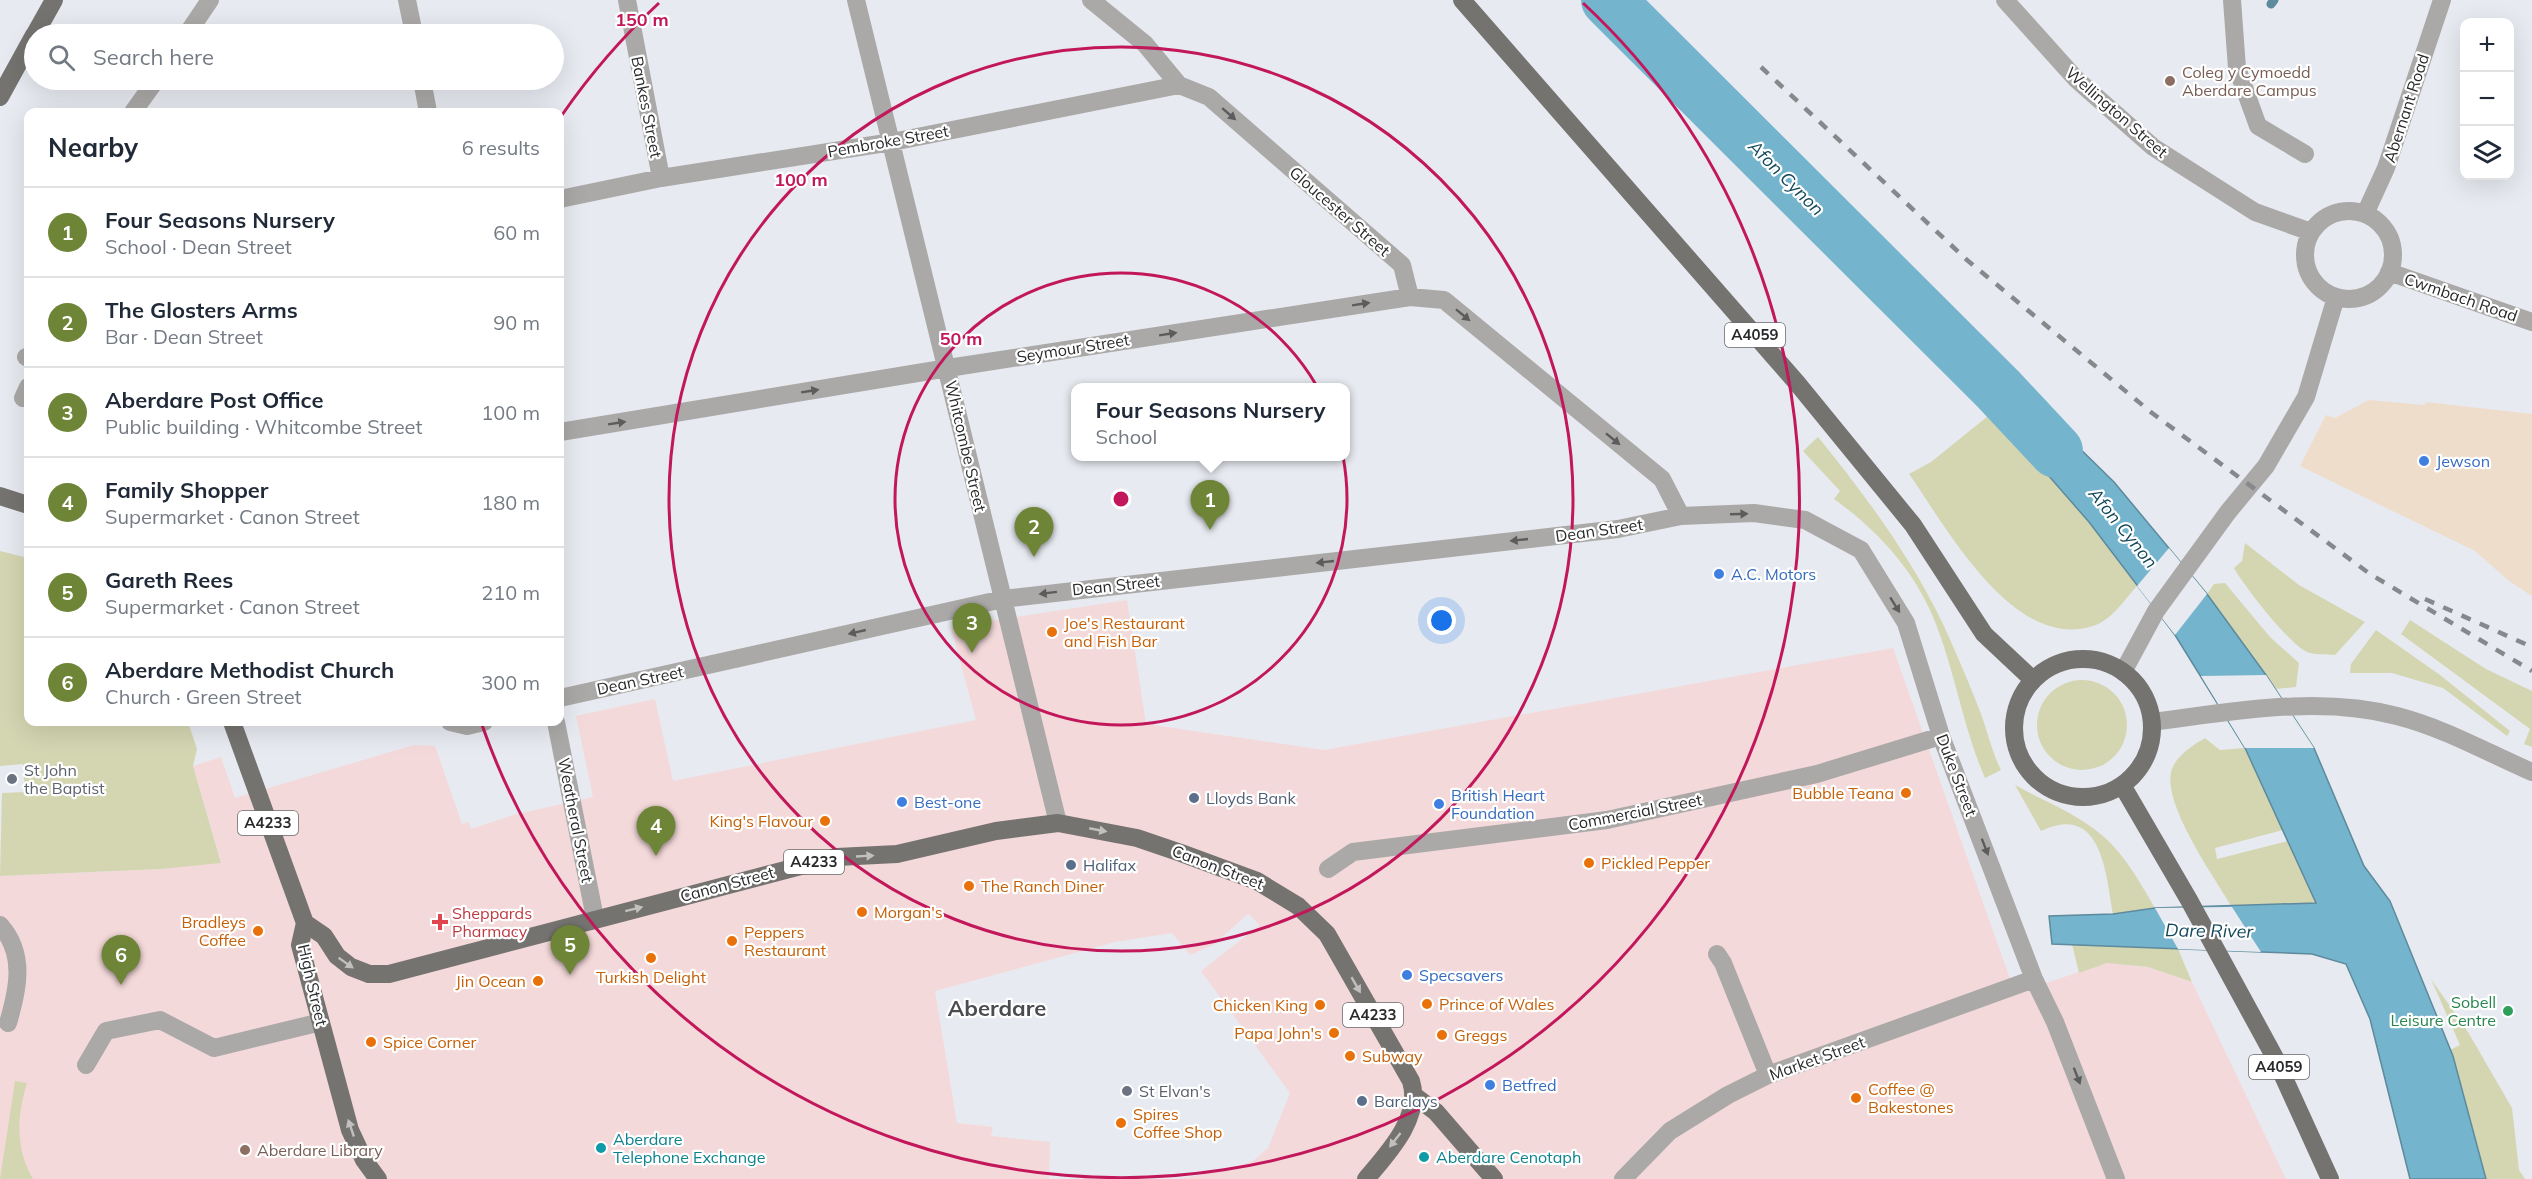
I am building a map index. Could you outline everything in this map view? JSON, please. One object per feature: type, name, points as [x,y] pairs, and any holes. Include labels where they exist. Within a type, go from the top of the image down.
[{"type":"main road","points":[[41,24],[54,0]]},
{"type":"main road","name":"A4059","points":[[1462,0],[1797,383],[1913,525],[1984,634],[2033,680]]},
{"type":"main road","points":[[0,97],[24,54]]},
{"type":"main road","points":[[0,496],[24,504]]},
{"type":"main road","points":[[2086,659],[2106,663],[2123,672],[2143,694],[2152,722],[2151,741],[2146,758],[2135,773],[2122,785],[2101,794],[2079,797],[2057,792],[2038,780],[2024,763],[2016,743],[2015,721],[2021,699],[2033,680],[2049,668],[2067,661],[2086,659]]},
{"type":"main road","name":"High Street","points":[[233,726],[305,923],[300,945],[350,1130],[364,1160],[378,1179]]},
{"type":"main road","name":"A4059","points":[[2122,785],[2189,900],[2274,1056],[2330,1179]]},
{"type":"main road","name":"Canon Street","points":[[305,923],[324,936],[337,956],[351,967],[369,974],[389,974],[595,918],[837,857],[897,854],[996,831],[1058,823],[1137,838],[1257,881],[1298,906],[1327,934],[1411,1081],[1416,1097]]},
{"type":"main road","points":[[1366,1179],[1409,1123],[1416,1097],[1436,1112],[1494,1179]]},
{"type":"street","points":[[194,24],[210,0]]},
{"type":"street","points":[[407,0],[412,24]]},
{"type":"street","name":"Bankes Street","points":[[627,0],[661,178]]},
{"type":"street","name":"Whitcombe Street","points":[[856,0],[1058,823]]},
{"type":"street","name":"Gloucester Street","points":[[1091,0],[1145,44],[1179,85],[1209,97],[1402,265],[1410,297]]},
{"type":"street","name":"Wellington Street","points":[[2005,0],[2076,79],[2153,147],[2255,212],[2311,232]]},
{"type":"street","points":[[2232,0],[2237,68],[2258,126],[2305,153]]},
{"type":"street","name":"Abernant Road","points":[[2365,214],[2386,168],[2442,0]]},
{"type":"street","name":"Pembroke Street","points":[[564,198],[661,178],[892,142],[1179,85]]},
{"type":"street","points":[[136,108],[149,90]]},
{"type":"street","points":[[424,90],[427,108]]},
{"type":"street","points":[[2347,212],[2365,214],[2377,221],[2391,244],[2389,272],[2373,291],[2361,297],[2336,297],[2314,282],[2307,270],[2306,244],[2311,232],[2329,215],[2347,212]]},
{"type":"street","name":"Cwmbach Road","points":[[2389,272],[2532,322]]},
{"type":"street","points":[[1410,297],[1444,300],[1662,479],[1681,516]]},
{"type":"street","name":"Seymour Street","points":[[564,431],[948,368],[1410,297]]},
{"type":"street","points":[[2123,672],[2156,611],[2188,571],[2228,512],[2266,466],[2306,397],[2336,297]]},
{"type":"street","name":"Duke Street","points":[[1681,516],[1754,513],[1805,520],[1861,550],[1906,623],[1941,736],[2034,979],[2055,1022],[2116,1179]]},
{"type":"street","name":"Dean Street","points":[[564,697],[1003,599],[1618,529],[1681,516]]},
{"type":"street","points":[[2152,722],[2224,713],[2339,706],[2398,716],[2430,727],[2532,772]]},
{"type":"street","name":"Weatheral Street","points":[[557,726],[595,918]]},
{"type":"street","name":"Commercial Street","points":[[1328,869],[1353,852],[1607,820],[1817,774],[1941,736]]},
{"type":"street","points":[[0,925],[10,937],[20,978],[8,1023]]},
{"type":"street","points":[[1717,954],[1724,963],[1768,1076]]},
{"type":"street","name":"Market Street","points":[[1623,1179],[1670,1131],[1728,1095],[1768,1076],[2034,979]]},
{"type":"street","points":[[86,1065],[106,1031],[160,1020],[214,1048],[314,1024]]},
{"type":"shaded area","points":[[2369,400],[2424,405],[2426,402],[2532,414],[2532,596],[2509,581],[2475,551],[2300,466],[2326,415],[2335,418]]},
{"type":"shaded area","points":[[1127,600],[1146,724],[1324,750],[1893,648],[2015,993],[2107,963],[2148,967],[2192,982],[2286,1179],[1178,1179],[1231,1169],[1253,1161],[1268,1148],[1290,1093],[1201,971],[1260,925],[1248,914],[1213,945],[1190,955],[1172,933],[1115,942],[935,991],[957,1123],[993,1127],[991,1136],[1050,1142],[1049,1179],[0,1179],[0,876],[161,869],[221,862],[193,766],[221,757],[235,798],[414,745],[435,746],[462,824],[469,822],[471,829],[513,815],[593,797],[576,716],[655,699],[673,781],[976,720],[951,627]]},
{"type":"green space","points":[[1993,412],[2089,522],[2137,586],[2112,614],[2100,623],[2093,626],[2064,629],[2036,621],[2009,603],[1962,552],[1909,474],[1931,462]]},
{"type":"green space","points":[[1818,437],[1887,528],[1931,600],[1968,681],[2001,770],[1985,778],[1938,629],[1911,576],[1876,534],[1834,499],[1840,491],[1803,451]]},
{"type":"green space","points":[[2245,543],[2299,585],[2365,622],[2335,655],[2310,653],[2299,647],[2247,588],[2234,568],[2242,561]]},
{"type":"green space","points":[[0,551],[24,557],[24,726],[189,726],[197,749],[193,766],[221,863],[161,869],[0,876],[2,793],[25,792],[23,764],[0,766]]},
{"type":"green space","points":[[2225,583],[2270,637],[2299,663],[2296,687],[2276,689],[2207,594],[2214,584]]},
{"type":"green space","points":[[2410,620],[2486,669],[2532,691],[2532,747],[2524,744],[2530,729],[2401,634]]},
{"type":"green space","points":[[2376,630],[2440,675],[2510,731],[2507,736],[2443,688],[2392,673],[2350,673],[2351,664]]},
{"type":"green space","points":[[2082,680],[2107,688],[2119,700],[2127,725],[2119,750],[2107,762],[2082,770],[2057,762],[2045,750],[2037,725],[2045,700],[2057,688]]},
{"type":"green space","points":[[2205,738],[2220,750],[2245,748],[2283,830],[2215,848],[2217,859],[2288,841],[2316,903],[2232,907],[2202,859],[2181,819],[2170,783],[2172,769],[2178,759]]},
{"type":"green space","points":[[2015,785],[2072,814],[2103,836],[2126,861],[2155,908],[2113,914],[2103,862],[2097,846],[2088,833],[2077,826],[2061,825],[2041,831]]},
{"type":"green space","points":[[2072,944],[2178,949],[2192,982],[2148,967],[2107,963],[2079,973]]},
{"type":"green space","points":[[2431,979],[2468,1032],[2512,1108],[2519,1170],[2525,1179],[2486,1179],[2450,1050],[2460,1045]]},
{"type":"green space","points":[[15,1081],[27,1083],[21,1108],[20,1132],[23,1156],[33,1179],[0,1179]]},
{"type":"water","name":"Dare River","points":[[2017,387],[2114,482],[2207,594],[2266,675],[2314,748],[2364,866],[2390,901],[2453,1056],[2486,1179],[2410,1179],[2370,1019],[2346,964],[2312,954],[2052,944],[2049,916],[2113,914],[2155,908],[2316,903],[2245,748],[2175,635],[2089,522],[1993,412]]},
{"type":"pier","points":[[2169,548],[2207,594],[2175,635],[2137,586]]},
{"type":"pier","points":[[2266,675],[2314,748],[2245,748],[2201,676]]},
{"type":"pier","points":[[2232,907],[2261,952],[2178,949],[2155,908]]},
{"type":"waterway","name":"Afon Cynon","points":[[1608,0],[1998,389],[2056,451]]},
{"type":"waterway","points":[[2271,4],[2274,0]]},
{"type":"railway","points":[[1761,67],[1967,260],[2152,413],[2370,574],[2532,671]]},
{"type":"railway","points":[[2425,599],[2532,647]]},
{"type":"place","name":"Coleg y Cymoedd Aberdare Campus","points":[[2170,81]]},
{"type":"place","name":"Jewson","points":[[2424,461]]},
{"type":"place","name":"Four Seasons Nursery","points":[[1210,530]]},
{"type":"place","name":"The Glosters Arms","points":[[1034,557]]},
{"type":"place","name":"A.C. Motors","points":[[1719,574]]},
{"type":"place","name":"Joe's Restaurant and Fish Bar","points":[[1052,632]]},
{"type":"place","name":"Aberdare Post Office","points":[[972,653]]},
{"type":"place","name":"St John the Baptist","points":[[12,779]]},
{"type":"place","name":"Bubble Teana","points":[[1906,793]]},
{"type":"place","name":"Lloyds Bank","points":[[1194,798]]},
{"type":"place","name":"Best-one","points":[[902,802]]},
{"type":"place","name":"British Heart Foundation","points":[[1439,804]]},
{"type":"place","name":"King's Flavour","points":[[825,821]]},
{"type":"place","name":"Family Shopper","points":[[656,856]]},
{"type":"place","name":"Pickled Pepper","points":[[1589,863]]},
{"type":"place","name":"Halifax","points":[[1071,865]]},
{"type":"place","name":"The Ranch Diner","points":[[969,886]]},
{"type":"place","name":"Morgan's","points":[[862,912]]},
{"type":"place","name":"Sheppards Pharmacy","points":[[440,922]]},
{"type":"place","name":"Bradleys Coffee","points":[[258,931]]},
{"type":"place","name":"Peppers Restaurant","points":[[732,941]]},
{"type":"place","name":"Turkish Delight","points":[[651,958]]},
{"type":"place","name":"Gareth Rees","points":[[570,975]]},
{"type":"place","name":"Specsavers","points":[[1407,975]]},
{"type":"place","name":"Jin Ocean","points":[[538,981]]},
{"type":"place","name":"Aberdare Methodist Church","points":[[121,985]]},
{"type":"place","name":"Prince of Wales","points":[[1427,1004]]},
{"type":"place","name":"Chicken King","points":[[1320,1005]]},
{"type":"place","name":"Sobell Leisure Centre","points":[[2508,1011]]},
{"type":"place","name":"Papa John's","points":[[1334,1033]]},
{"type":"place","name":"Greggs","points":[[1442,1035]]},
{"type":"place","name":"Spice Corner","points":[[371,1042]]},
{"type":"place","name":"Subway","points":[[1350,1056]]},
{"type":"place","name":"Betfred","points":[[1490,1085]]},
{"type":"place","name":"St Elvan's","points":[[1127,1091]]},
{"type":"place","name":"Coffee @ Bakestones","points":[[1856,1098]]},
{"type":"place","name":"Barclays","points":[[1362,1101]]},
{"type":"place","name":"Spires Coffee Shop","points":[[1121,1123]]},
{"type":"place","name":"Aberdare Telephone Exchange","points":[[601,1148]]},
{"type":"place","name":"Aberdare Library","points":[[245,1150]]},
{"type":"place","name":"Aberdare Cenotaph","points":[[1424,1157]]},
{"type":"district","name":"Aberdare","points":[[997,1008]]}]
